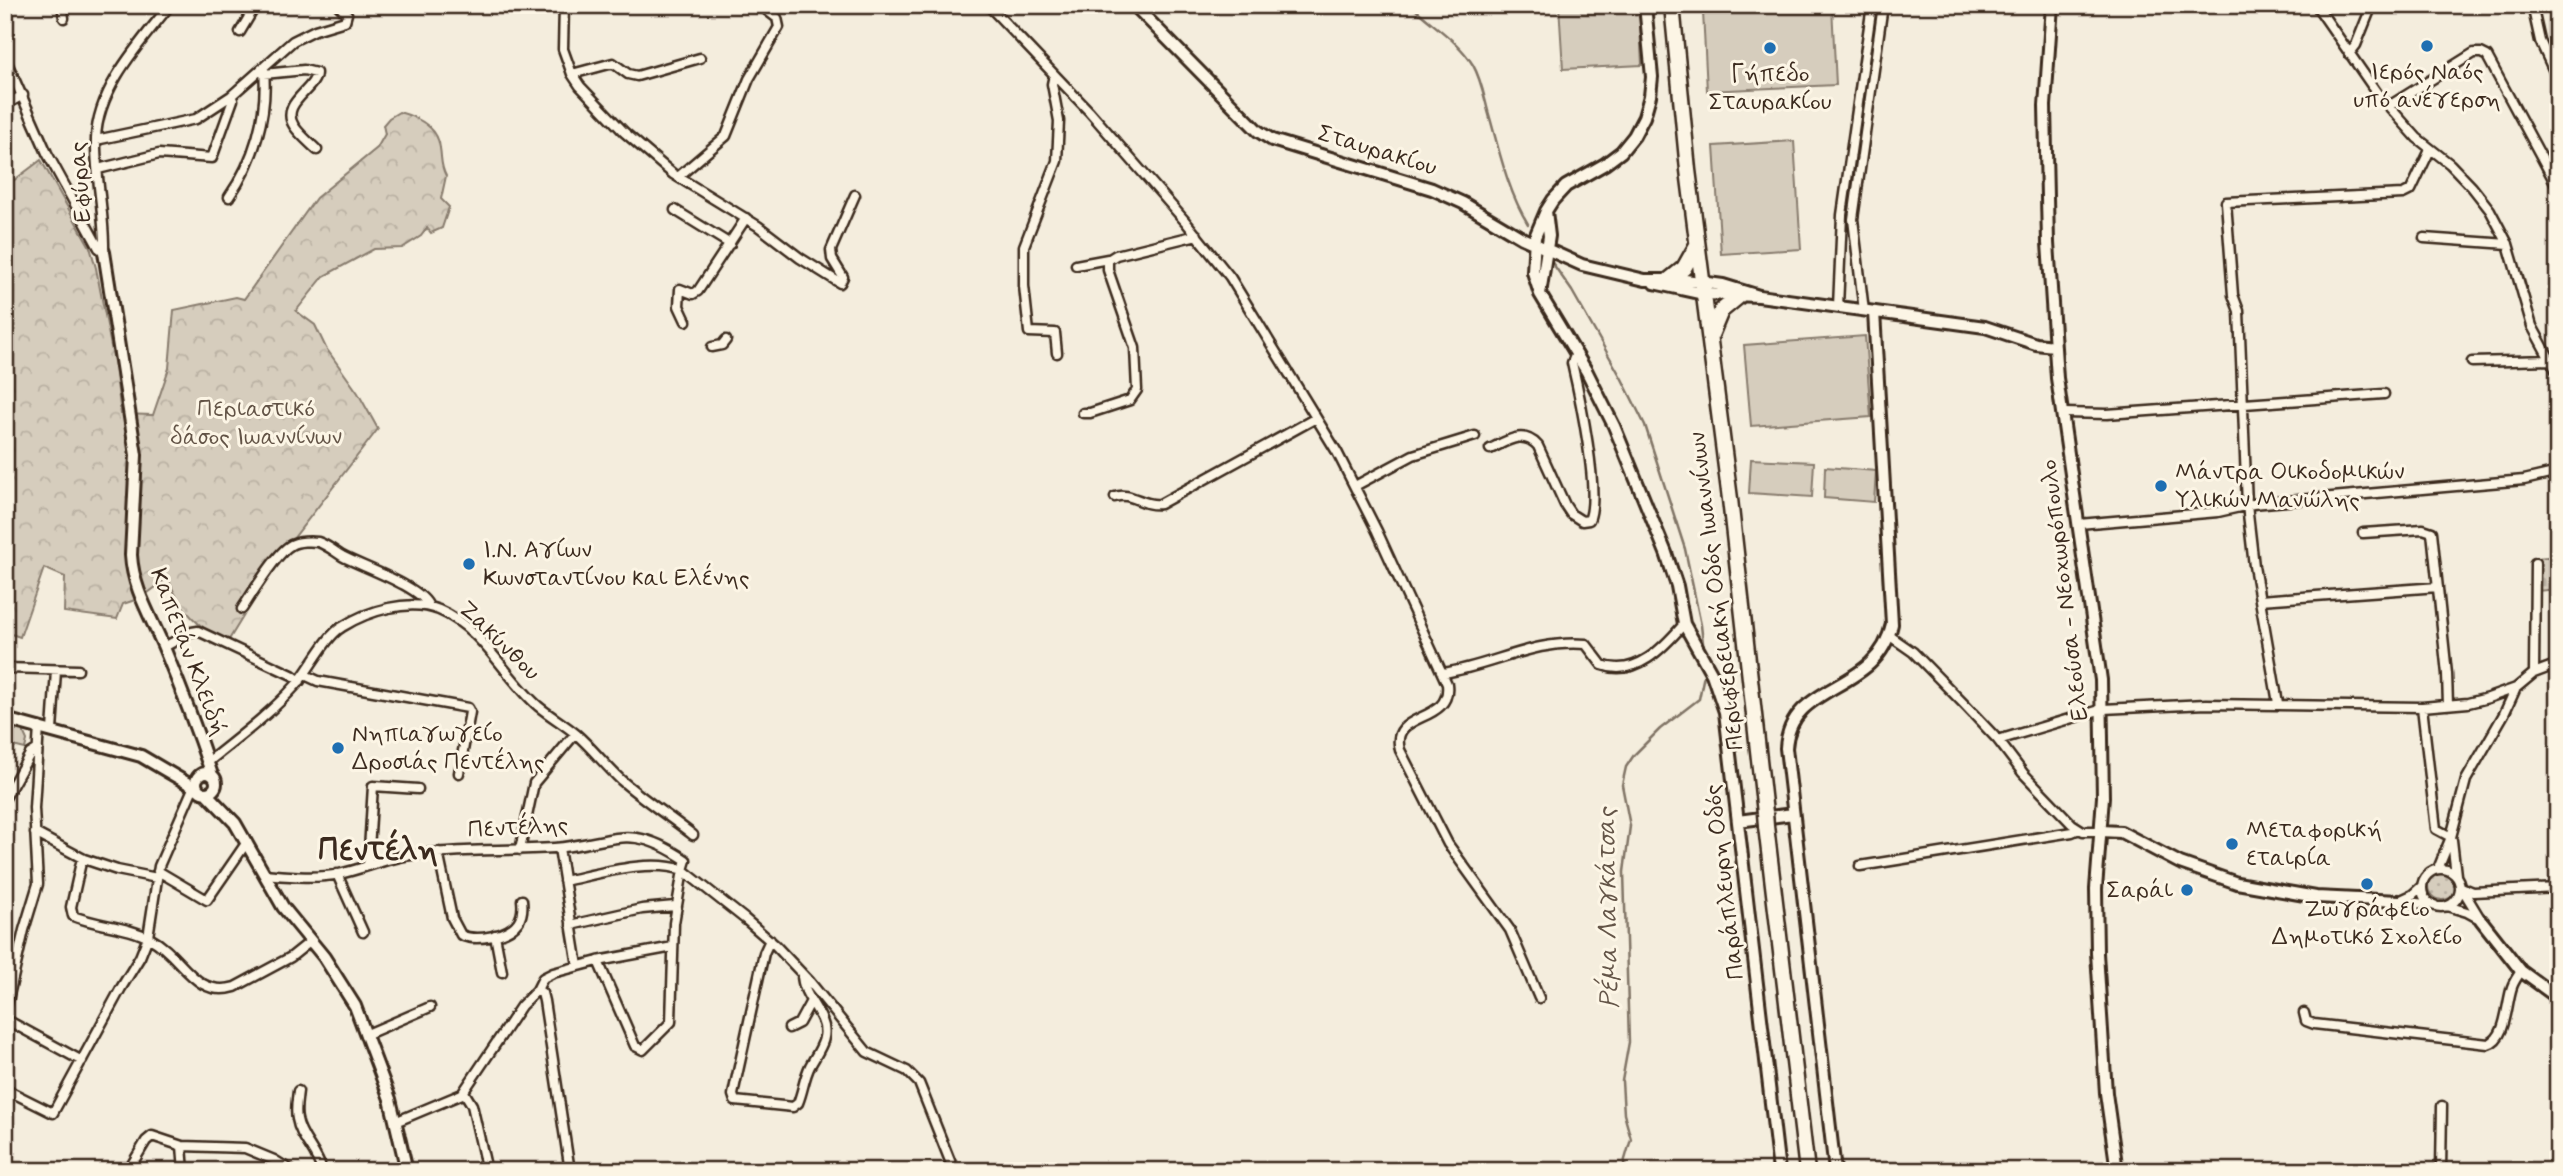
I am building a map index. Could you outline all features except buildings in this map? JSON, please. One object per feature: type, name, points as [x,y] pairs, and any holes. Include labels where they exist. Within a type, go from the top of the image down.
[{"type":"highway","name":"Περιφερειακή Οδός Ιωαννίνων","points":[[1672,5],[1697,244],[1807,1171]]},
{"type":"highway","points":[[1669,280],[1685,268],[1697,244]]},
{"type":"highway","points":[[1710,336],[1721,311],[1738,297]]},
{"type":"street","points":[[62,5],[64,18]]},
{"type":"street","name":"Εφύρας","points":[[104,252],[96,140],[99,114],[110,90],[170,5]]},
{"type":"street","points":[[240,32],[256,5]]},
{"type":"street","points":[[96,140],[196,119],[264,70],[300,37],[345,21],[348,17],[346,12],[338,5]]},
{"type":"street","points":[[564,5],[563,49],[572,74],[591,98],[636,144],[678,177],[746,218],[803,260],[841,283],[843,275],[832,259],[831,250],[855,195]]},
{"type":"street","points":[[678,177],[726,136],[749,79],[779,27],[777,18],[760,5]]},
{"type":"street","points":[[988,5],[1197,235],[1230,277],[1355,486],[1443,673],[1447,688],[1445,702],[1438,709],[1403,728],[1399,745],[1448,844],[1510,930],[1539,998]]},
{"type":"street","name":"Σταυρακίου","points":[[1134,5],[1265,136],[1291,147],[1433,189],[1547,251],[1594,269],[1645,280]]},
{"type":"street","name":"Παράπλευρη Οδός","points":[[1645,5],[1652,69],[1652,88],[1647,108],[1629,143],[1613,158],[1566,186],[1546,211],[1534,244],[1533,272],[1540,294],[1605,406],[1666,553],[1677,586],[1684,624],[1712,674],[1725,712],[1779,1171]]},
{"type":"street","points":[[1838,307],[1842,215],[1872,5]]},
{"type":"street","points":[[1835,1171],[1786,754],[1789,732],[1795,719],[1813,701],[1872,664],[1890,636],[1893,605],[1869,311],[1853,224],[1883,5]]},
{"type":"street","name":"Ελεούσα - Νεοχωρόπουλο","points":[[2052,5],[2045,91],[2044,146],[2054,346],[2098,648],[2103,709],[2101,831],[2096,889],[2098,976],[2106,1093],[2117,1171]]},
{"type":"street","points":[[2316,5],[2389,106],[2430,150],[2450,164],[2490,210],[2508,244],[2529,319],[2558,374]]},
{"type":"street","points":[[2349,54],[2356,45],[2372,5]]},
{"type":"street","points":[[2532,5],[2540,41],[2558,80]]},
{"type":"street","points":[[2389,106],[2474,53],[2481,53],[2487,56],[2505,86],[2558,188]]},
{"type":"street","points":[[5,58],[47,153],[99,248],[104,252]]},
{"type":"street","points":[[572,74],[613,63],[628,74],[637,76],[700,58]]},
{"type":"street","points":[[264,70],[313,70],[316,73],[314,82],[296,99],[291,119],[294,127],[317,150]]},
{"type":"street","points":[[229,197],[240,181],[259,130],[265,90],[264,70]]},
{"type":"street","points":[[1054,75],[1052,84],[1059,121],[1059,150],[1054,173],[1025,241],[1024,286],[1029,332],[1055,333],[1057,353]]},
{"type":"street","points":[[5,104],[23,95]]},
{"type":"street","points":[[98,169],[159,154],[212,158],[233,100],[231,96]]},
{"type":"street","points":[[2278,704],[2247,505],[2239,311],[2233,295],[2226,202],[2403,194],[2411,190],[2430,150]]},
{"type":"street","points":[[675,210],[730,244]]},
{"type":"street","points":[[1540,294],[1549,228],[1546,211]]},
{"type":"street","points":[[686,321],[679,306],[680,289],[696,293],[746,218]]},
{"type":"street","points":[[1076,265],[1197,235]]},
{"type":"street","points":[[2424,238],[2508,244]]},
{"type":"street","name":"Καπετάν Κλειδή","points":[[104,252],[136,456],[132,571],[208,762],[202,783]]},
{"type":"street","points":[[1083,413],[1130,400],[1137,390],[1135,348],[1108,270],[1108,259]]},
{"type":"street","points":[[1645,280],[1669,280],[1738,297],[1759,296]]},
{"type":"street","points":[[1645,280],[1671,289],[1734,288],[1759,296],[1985,327],[2036,344],[2054,346]]},
{"type":"street","points":[[712,347],[722,345],[726,340]]},
{"type":"street","points":[[1490,449],[1517,437],[1533,440],[1568,510],[1581,521],[1589,520],[1592,500],[1586,426],[1572,363],[1576,353]]},
{"type":"street","points":[[2472,362],[2550,360]]},
{"type":"street","points":[[2064,413],[2107,414],[2384,394]]},
{"type":"street","points":[[1115,497],[1121,495],[1152,505],[1160,504],[1316,418]]},
{"type":"street","points":[[1355,486],[1405,458],[1475,436]]},
{"type":"street","points":[[2079,524],[2218,512],[2247,505],[2525,480],[2558,472]]},
{"type":"street","points":[[2363,533],[2423,529],[2431,531],[2448,705]]},
{"type":"street","points":[[242,609],[289,546],[307,542],[321,543],[387,576],[426,599],[429,607]]},
{"type":"street","points":[[2534,673],[2535,563]]},
{"type":"street","points":[[2260,600],[2438,587]]},
{"type":"street","name":"Ζακύνθου","points":[[208,762],[254,726],[302,678],[333,634],[345,625],[365,615],[384,610],[408,606],[429,607],[448,615],[468,630],[538,706],[575,734],[630,788],[693,835]]},
{"type":"street","points":[[1443,673],[1552,644],[1586,644],[1602,665],[1622,668],[1650,657],[1684,624]]},
{"type":"street","points":[[164,648],[191,632],[198,631],[302,678],[468,708],[470,712],[459,773]]},
{"type":"street","points":[[1890,636],[1913,652],[1998,740],[2023,773],[2079,829]]},
{"type":"street","points":[[1998,740],[2103,709],[2164,704],[2448,705],[2488,698],[2516,688],[2534,673],[2558,664]]},
{"type":"street","points":[[5,668],[78,670]]},
{"type":"street","points":[[52,730],[56,671]]},
{"type":"street","points":[[2438,869],[2451,837],[2466,780],[2516,688]]},
{"type":"street","points":[[2422,707],[2436,829],[2451,837]]},
{"type":"street","points":[[5,719],[141,756],[202,783],[247,842],[283,907],[346,990],[359,1016],[390,1099],[407,1171]]},
{"type":"street","points":[[5,1013],[24,930],[38,884],[35,833],[39,727]]},
{"type":"street","points":[[520,850],[534,783],[575,734]]},
{"type":"street","points":[[5,798],[30,754],[38,749]]},
{"type":"street","points":[[5,1089],[52,1113],[138,962],[148,937],[158,874],[202,783]]},
{"type":"street","points":[[368,865],[373,786],[418,789]]},
{"type":"street","points":[[1738,821],[1794,814]]},
{"type":"street","points":[[1860,866],[1983,848],[2079,829],[2121,832],[2180,863],[2237,883],[2316,897],[2447,906],[2481,920]]},
{"type":"street","points":[[35,833],[82,859],[106,867],[158,874],[207,900],[247,842]]},
{"type":"street","name":"Πεντέλης","points":[[264,874],[337,874],[389,859],[438,852],[559,848],[634,836],[660,844],[686,860],[683,870]]},
{"type":"street","points":[[2451,837],[2460,887],[2481,920],[2521,971],[2558,998]]},
{"type":"street","points":[[559,848],[578,966]]},
{"type":"street","points":[[438,852],[456,930],[468,938],[495,935],[516,924],[522,915],[522,900]]},
{"type":"street","points":[[82,859],[71,907],[73,916],[148,937],[171,955],[202,986],[218,989],[241,985],[291,957],[311,941]]},
{"type":"street","points":[[564,881],[628,868],[670,867],[683,870],[770,940],[867,1052],[907,1072],[919,1083],[954,1171]]},
{"type":"street","points":[[2399,901],[2422,886],[2427,874],[2438,869],[2451,871],[2456,875]]},
{"type":"street","points":[[598,961],[635,1046],[643,1050],[671,1022],[676,906],[683,870]]},
{"type":"street","points":[[337,874],[363,932]]},
{"type":"street","points":[[2422,886],[2425,898],[2435,905]]},
{"type":"street","points":[[2460,887],[2473,892],[2558,888]]},
{"type":"street","points":[[2447,906],[2457,899],[2460,887]]},
{"type":"street","points":[[571,925],[642,909],[676,906]]},
{"type":"street","points":[[495,935],[502,972]]},
{"type":"street","points":[[770,940],[764,953],[734,1097],[736,1101],[795,1106],[824,1038],[824,1026],[803,985],[802,974]]},
{"type":"street","points":[[396,1122],[457,1098],[464,1092],[521,1006],[537,990],[545,976],[598,961],[673,947]]},
{"type":"street","points":[[2304,1013],[2309,1023],[2488,1044],[2493,1043],[2499,1035],[2513,984],[2521,971]]},
{"type":"street","points":[[537,990],[544,1001],[570,1171]]},
{"type":"street","points":[[789,1028],[799,1023],[811,1001]]},
{"type":"street","points":[[365,1035],[430,1007]]},
{"type":"street","points":[[5,1019],[82,1062]]},
{"type":"street","points":[[298,1090],[298,1125],[314,1149],[322,1171]]},
{"type":"street","points":[[464,1092],[472,1105],[487,1171]]},
{"type":"street","points":[[2441,1171],[2442,1106]]},
{"type":"street","points":[[128,1171],[146,1141],[152,1136],[182,1146],[245,1148],[292,1171]]},
{"type":"street","points":[[182,1146],[184,1171]]},
{"type":"green space","name":"Γήπεδο Σταυρακίου","points":[[1559,5],[1639,5],[1642,65],[1563,69]]},
{"type":"green space","name":"Γήπεδο Σταυρακίου","points":[[1832,6],[1836,85],[1707,91],[1703,12]]},
{"type":"green space","name":"Περιαστικό δάσος Ιωαννίνων","points":[[399,112],[426,124],[438,140],[446,176],[441,199],[449,207],[442,228],[431,233],[427,228],[421,236],[402,248],[374,249],[324,276],[296,311],[315,325],[326,348],[358,393],[378,429],[239,609],[244,615],[227,643],[191,616],[178,599],[168,578],[141,598],[123,604],[117,619],[64,612],[65,577],[44,568],[20,637],[5,632],[5,187],[41,160],[90,247],[115,367],[121,414],[153,415],[169,368],[174,310],[236,297],[244,299],[316,198],[377,148],[385,134],[383,125]]},
{"type":"green space","points":[[1794,141],[1801,249],[1721,254],[1714,146]]},
{"type":"green space","points":[[1865,336],[1871,417],[1751,426],[1744,345]]},
{"type":"green space","points":[[1751,459],[1814,462],[1812,497],[1749,493]]},
{"type":"green space","points":[[1825,467],[1876,471],[1874,502],[1824,498]]},
{"type":"green space","points":[[2558,556],[2558,589],[2537,591],[2537,558]]},
{"type":"green space","points":[[5,727],[22,729],[27,740],[25,749],[5,744]]},
{"type":"green space","points":[[2442,872],[2452,876],[2456,886],[2452,896],[2442,900],[2432,896],[2428,886],[2432,876]]},
{"type":"waterway","name":"Ρέμα Λαγκάτσας","points":[[1411,5],[1452,40],[1473,65],[1509,183],[1528,224]]},
{"type":"waterway","name":"Ρέμα Λαγκάτσας","points":[[1551,261],[1572,291],[1645,425],[1685,549],[1703,643]]},
{"type":"waterway","name":"Ρέμα Λαγκάτσας","points":[[1625,1171],[1624,1163],[1631,1139],[1624,1114],[1622,1081],[1629,1042],[1624,872],[1630,826],[1622,785],[1626,767],[1634,755],[1660,729],[1699,699],[1704,675]]},
{"type":"place","name":"Ιερός Ναός υπό ανέγερση","points":[[2427,46]]},
{"type":"place","name":"Γήπεδο Σταυρακίου","points":[[1770,48]]},
{"type":"place","name":"Μάντρα Οικοδομικών Υλικών Μανώλης","points":[[2161,486]]},
{"type":"place","name":"Ι.Ν. Αγίων Κωνσταντίνου και Ελένης","points":[[469,564]]},
{"type":"place","name":"Νηπιαγωγείο Δροσιάς Πεντέλης","points":[[338,748]]},
{"type":"place","name":"Μεταφορική εταιρία","points":[[2232,844]]},
{"type":"place","name":"Ζωγράφειο Δημοτικό Σχολείο","points":[[2367,884]]},
{"type":"place","name":"Σαράι","points":[[2187,890]]},
{"type":"district","name":"Πεντέλη","points":[[378,851]]}]
